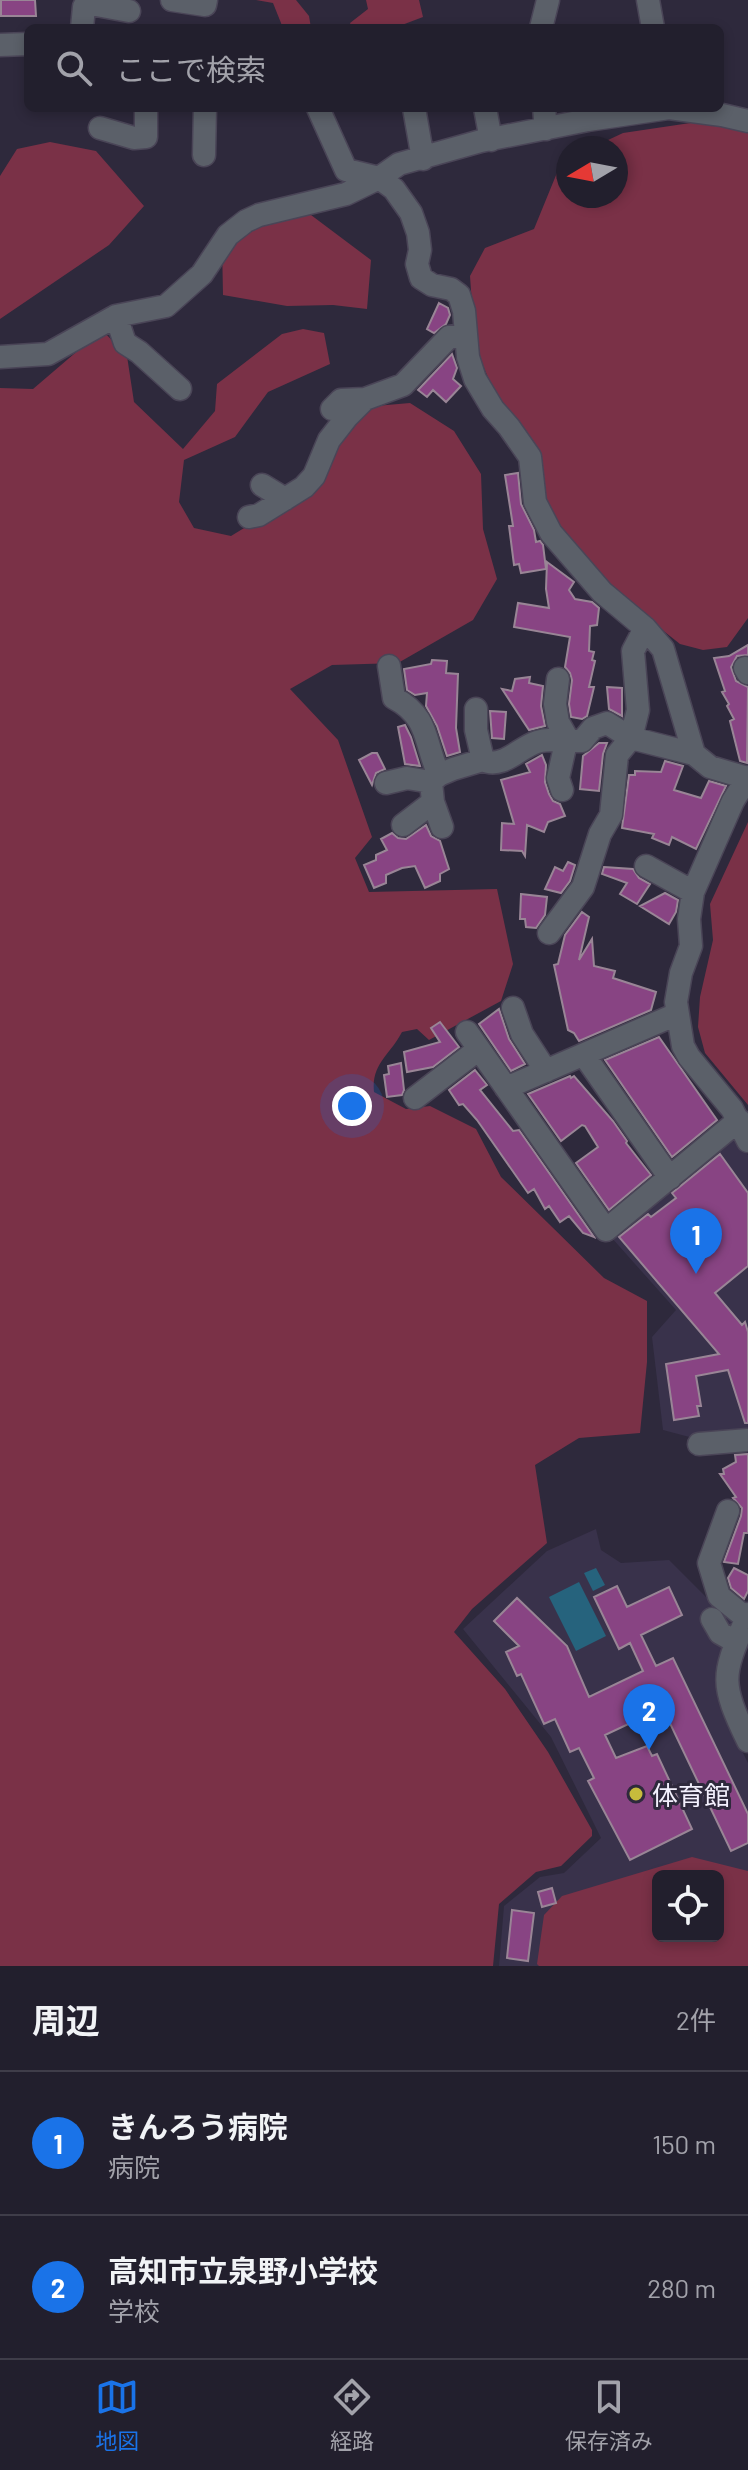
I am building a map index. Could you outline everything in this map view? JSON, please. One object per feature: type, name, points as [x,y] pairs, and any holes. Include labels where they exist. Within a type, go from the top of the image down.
[{"type":"street","points":[[172,0],[205,5],[206,0]]},
{"type":"street","points":[[542,24],[548,0]]},
{"type":"street","points":[[648,0],[652,24]]},
{"type":"street","points":[[82,24],[84,7],[91,4],[129,13]]},
{"type":"street","points":[[0,45],[24,47]]},
{"type":"street","points":[[100,128],[132,145],[146,137],[146,112]]},
{"type":"street","points":[[204,155],[205,112]]},
{"type":"street","points":[[320,112],[346,170],[379,178],[394,189],[415,223],[420,250],[417,264],[421,278],[459,295],[464,311],[468,357],[475,379],[493,409],[530,457],[535,502],[551,533],[602,592],[645,628],[663,649],[694,754]]},
{"type":"street","points":[[415,112],[423,159]]},
{"type":"street","points":[[486,112],[491,140]]},
{"type":"street","points":[[0,357],[48,354],[116,316],[166,306],[202,274],[223,242],[246,221],[259,215],[346,194],[399,164],[491,140],[545,118],[613,112]]},
{"type":"street","points":[[699,112],[748,121]]},
{"type":"street","points":[[116,316],[125,343],[180,389]]},
{"type":"street","points":[[332,409],[341,400],[365,399],[403,385],[449,337],[465,335]]},
{"type":"street","points":[[249,517],[259,515],[310,482],[317,446],[365,399]]},
{"type":"street","points":[[262,485],[285,499]]},
{"type":"street","points":[[549,933],[583,887],[600,834],[611,815],[617,755],[631,738],[638,710],[633,651],[645,628]]},
{"type":"street","points":[[389,666],[394,698],[410,707],[420,720],[442,827]]},
{"type":"street","points":[[558,679],[555,704],[558,722],[567,738],[558,778],[562,790]]},
{"type":"street","points":[[476,709],[476,730],[483,760]]},
{"type":"street","points":[[415,1098],[473,1040],[606,1230],[670,1178],[744,1131],[689,1057],[680,1037],[677,990],[691,946],[689,919],[693,892],[733,801],[747,777],[710,767],[694,754],[631,738],[607,723],[593,728],[582,741],[567,738],[537,741],[500,761],[489,763],[483,760]]},
{"type":"street","points":[[403,825],[434,786],[483,760]]},
{"type":"street","points":[[386,783],[407,778],[434,786]]},
{"type":"street","points":[[646,866],[693,892]]},
{"type":"street","points":[[513,1008],[522,1034],[546,1071]]},
{"type":"street","points":[[506,1088],[677,1014]]},
{"type":"street","points":[[584,1055],[670,1178]]},
{"type":"street","points":[[699,1444],[748,1440]]},
{"type":"street","points":[[728,1511],[709,1563],[719,1596],[747,1616],[720,1633],[729,1661],[726,1683],[731,1705],[748,1741]]},
{"type":"shaded area","points":[[256,0],[296,0],[309,16],[310,24],[281,24],[273,3]]},
{"type":"shaded area","points":[[366,0],[419,0],[423,17],[405,24],[350,24],[368,9]]},
{"type":"shaded area","points":[[717,119],[748,129],[748,618],[727,647],[703,650],[680,644],[608,587],[555,522],[475,347],[470,276],[485,248],[534,229],[556,175],[556,208],[628,208],[628,136],[617,136]]},
{"type":"shaded area","points":[[50,142],[96,151],[144,206],[109,245],[0,319],[0,176],[17,149]]},
{"type":"shaded area","points":[[255,209],[311,215],[371,260],[367,309],[333,305],[287,306],[223,295],[222,243]]},
{"type":"shaded area","points":[[303,329],[324,333],[330,364],[268,392],[235,437],[184,460],[179,502],[194,528],[231,536],[287,502],[364,407],[410,403],[454,431],[481,474],[483,529],[497,579],[473,620],[398,663],[332,665],[290,689],[338,740],[372,837],[355,858],[369,892],[497,889],[513,964],[501,1001],[429,1040],[417,1029],[402,1032],[378,1067],[374,1092],[406,1109],[430,1106],[476,1129],[501,1177],[604,1278],[647,1301],[647,1362],[640,1433],[579,1438],[535,1465],[547,1543],[472,1609],[454,1632],[505,1689],[548,1752],[592,1830],[592,1836],[561,1866],[536,1872],[499,1904],[493,1966],[0,1966],[0,388],[33,389],[102,330],[127,356],[134,402],[183,449],[215,411],[217,384],[282,334]]},
{"type":"shaded area","points":[[748,822],[748,1105],[705,1053],[698,1027],[700,997],[713,940],[710,904]]},
{"type":"shaded area","points":[[725,1139],[735,1139],[748,1155],[748,1433],[697,1439],[663,1430],[652,1337],[676,1310],[611,1237]]},
{"type":"shaded area","points":[[596,1529],[601,1550],[621,1563],[669,1560],[735,1622],[717,1665],[717,1682],[723,1713],[748,1763],[748,1966],[499,1966],[504,1906],[540,1877],[564,1873],[601,1838],[551,1737],[463,1629],[547,1551]]},
{"type":"shaded area","points":[[692,1857],[748,1871],[748,1966],[539,1966],[544,1915],[562,1896]]},
{"type":"water","points":[[596,1568],[605,1585],[593,1591],[584,1573]]},
{"type":"water","points":[[579,1582],[606,1636],[576,1651],[549,1597]]},
{"type":"building","points":[[1,0],[35,0],[36,16],[1,16]]},
{"type":"building","points":[[439,303],[448,308],[450,315],[446,324],[434,333],[427,329]]},
{"type":"building","points":[[452,354],[457,368],[453,379],[461,386],[446,402],[433,390],[427,397],[418,390]]},
{"type":"building","points":[[518,473],[521,504],[534,530],[536,542],[540,541],[543,545],[546,569],[521,573],[519,564],[514,565],[509,526],[513,526],[505,475]]},
{"type":"building","points":[[547,562],[574,582],[569,590],[575,599],[592,602],[599,608],[597,625],[590,626],[589,651],[594,652],[592,660],[595,661],[589,687],[594,687],[587,716],[582,719],[571,717],[569,704],[572,680],[565,667],[570,637],[514,627],[518,603],[549,608]]},
{"type":"building","points":[[748,645],[748,655],[737,656],[731,667],[736,681],[748,687],[747,763],[740,761],[730,721],[734,719],[722,692],[725,691],[714,658],[729,656]]},
{"type":"building","points":[[432,660],[447,661],[446,673],[458,674],[456,728],[460,752],[447,756],[426,706],[427,693],[415,695],[407,690],[404,669],[431,664]]},
{"type":"building","points":[[530,677],[529,683],[543,686],[541,706],[545,726],[529,730],[502,689],[512,691],[515,679]]},
{"type":"building","points":[[607,687],[622,688],[622,716],[609,709]]},
{"type":"building","points":[[490,711],[506,712],[504,739],[492,738]]},
{"type":"building","points":[[405,725],[420,766],[405,764],[398,727]]},
{"type":"building","points":[[599,743],[607,743],[599,791],[580,789],[583,756]]},
{"type":"building","points":[[377,753],[385,769],[376,773],[372,785],[359,760]]},
{"type":"building","points":[[542,755],[549,794],[553,801],[560,804],[565,816],[548,822],[544,832],[527,825],[525,856],[522,851],[501,850],[502,823],[514,824],[501,780],[530,772],[526,764]]},
{"type":"building","points":[[665,761],[683,766],[674,790],[701,798],[709,781],[726,786],[696,849],[672,837],[669,845],[652,838],[654,834],[622,828],[629,775],[635,775],[635,771],[661,772]]},
{"type":"building","points":[[426,825],[431,836],[440,841],[449,869],[440,874],[440,881],[425,888],[415,866],[386,875],[386,883],[374,888],[364,865],[387,850],[381,839],[392,833],[406,839]]},
{"type":"building","points":[[568,862],[575,865],[570,881],[561,893],[545,889],[555,867],[563,871]]},
{"type":"building","points":[[604,867],[633,869],[639,878],[650,884],[637,904],[620,894],[627,883],[602,874]]},
{"type":"building","points":[[665,893],[678,900],[669,924],[640,906]]},
{"type":"building","points":[[521,894],[547,897],[545,915],[536,928],[526,927],[525,919],[520,919]]},
{"type":"building","points":[[582,912],[589,917],[579,960],[592,939],[594,966],[615,971],[613,978],[656,992],[651,1010],[579,1041],[568,1030],[554,965],[558,964],[565,935]]},
{"type":"building","points":[[499,1009],[509,1039],[525,1064],[511,1071],[479,1024]]},
{"type":"building","points":[[440,1022],[459,1047],[433,1067],[407,1072],[404,1052],[440,1042],[431,1028]]},
{"type":"building","points":[[659,1037],[717,1120],[672,1157],[605,1060]]},
{"type":"building","points":[[401,1063],[402,1095],[387,1097],[384,1075],[389,1074],[388,1066]]},
{"type":"building","points":[[475,1070],[487,1085],[480,1090],[513,1131],[519,1130],[594,1237],[583,1233],[569,1216],[560,1222],[549,1206],[545,1209],[534,1189],[528,1193],[477,1120],[463,1104],[459,1105],[449,1090]]},
{"type":"building","points":[[574,1076],[613,1121],[651,1175],[609,1210],[576,1163],[598,1147],[585,1126],[582,1125],[561,1141],[528,1094]]},
{"type":"building","points":[[720,1154],[748,1193],[748,1266],[715,1293],[742,1325],[745,1322],[748,1332],[748,1423],[745,1423],[728,1370],[696,1376],[701,1406],[697,1406],[699,1416],[674,1420],[666,1364],[719,1354],[619,1237],[648,1214],[651,1217],[676,1198],[672,1193]]},
{"type":"building","points":[[748,1454],[748,1533],[744,1533],[738,1564],[724,1562],[742,1508],[720,1474],[736,1462],[735,1455]]},
{"type":"building","points":[[734,1568],[748,1575],[748,1591],[744,1599],[731,1588],[728,1578]]},
{"type":"building","points":[[617,1586],[627,1607],[669,1587],[682,1615],[641,1635],[656,1666],[673,1658],[748,1814],[748,1843],[731,1851],[667,1717],[645,1727],[641,1718],[605,1735],[616,1758],[647,1746],[652,1756],[657,1754],[692,1829],[630,1860],[588,1781],[594,1778],[579,1748],[570,1752],[555,1719],[544,1724],[521,1674],[517,1676],[506,1652],[519,1646],[494,1621],[517,1598],[567,1646],[589,1697],[643,1671],[630,1643],[619,1649],[594,1597]]},
{"type":"building","points":[[552,1888],[556,1903],[542,1907],[538,1892]]},
{"type":"building","points":[[512,1910],[534,1913],[528,1961],[507,1958]]},
{"type":"place","name":"きんろう病院","points":[[696,1274]]},
{"type":"place","name":"高知市立泉野小学校","points":[[649,1750]]},
{"type":"place","name":"体育館","points":[[636,1794]]}]
